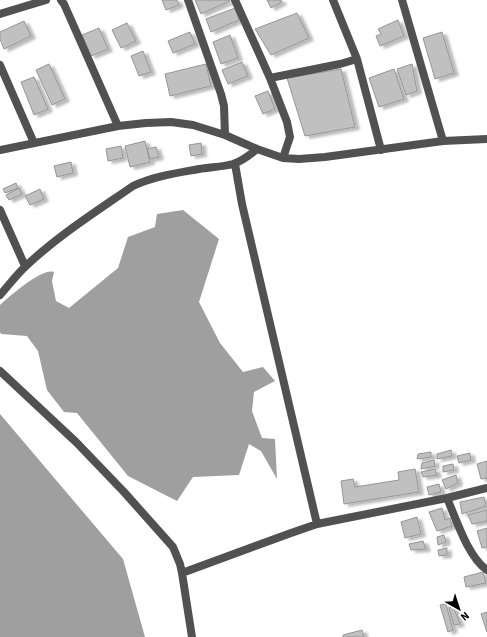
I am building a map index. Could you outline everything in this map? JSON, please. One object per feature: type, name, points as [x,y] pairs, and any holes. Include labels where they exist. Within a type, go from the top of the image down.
[{"type":"street","points":[[0,14],[46,0]]},
{"type":"street","points":[[61,0],[118,126]]},
{"type":"street","points":[[188,0],[221,94],[224,106],[225,134]]},
{"type":"street","points":[[235,0],[270,78],[287,122],[290,137],[283,158]]},
{"type":"street","points":[[333,0],[357,59],[382,150]]},
{"type":"street","points":[[402,0],[444,142]]},
{"type":"street","points":[[270,78],[340,64],[357,59]]},
{"type":"street","points":[[0,65],[34,143]]},
{"type":"street","points":[[0,150],[118,126],[146,122],[171,122],[193,125],[225,134],[257,149],[283,158],[298,159],[444,142],[487,139]]},
{"type":"street","points":[[0,295],[25,266],[60,238],[133,186],[157,177],[201,168],[235,164],[249,156],[257,149]]},
{"type":"street","points":[[235,164],[242,204],[317,524]]},
{"type":"street","points":[[0,210],[25,266]]},
{"type":"street","points":[[0,371],[76,442],[124,492],[173,547],[182,573],[192,637]]},
{"type":"street","points":[[182,573],[317,524],[447,498],[487,488]]},
{"type":"street","points":[[447,498],[468,546],[481,566],[487,570]]},
{"type":"shaded area","points":[[183,210],[219,239],[199,302],[220,343],[243,372],[263,367],[275,381],[254,392],[252,411],[262,438],[275,439],[277,479],[261,451],[249,444],[239,475],[193,477],[177,501],[128,476],[77,413],[64,412],[47,390],[38,351],[27,336],[1,334],[0,305],[34,278],[42,274],[54,272],[52,281],[56,301],[69,308],[118,268],[128,237],[155,227],[157,214]]},
{"type":"shaded area","points":[[0,414],[123,559],[145,637],[0,637]]},
{"type":"building","points":[[162,0],[177,0],[179,5],[166,10]]},
{"type":"building","points":[[195,0],[230,0],[230,1],[201,14]]},
{"type":"building","points":[[267,0],[281,0],[282,2],[271,8]]},
{"type":"building","points":[[235,8],[239,20],[211,32],[206,19]]},
{"type":"building","points":[[297,13],[309,38],[271,55],[255,29]]},
{"type":"building","points":[[398,20],[404,36],[380,46],[376,36],[381,34],[378,29]]},
{"type":"building","points":[[24,21],[31,36],[4,49],[0,39],[0,32]]},
{"type":"building","points":[[127,23],[136,41],[121,48],[112,30]]},
{"type":"building","points":[[99,28],[108,49],[91,56],[82,35]]},
{"type":"building","points":[[190,32],[195,44],[173,53],[168,41]]},
{"type":"building","points":[[442,32],[454,73],[435,79],[423,38]]},
{"type":"building","points":[[230,35],[238,58],[221,64],[213,42]]},
{"type":"building","points":[[143,51],[151,72],[139,76],[131,56]]},
{"type":"building","points":[[242,62],[248,76],[228,84],[222,70]]},
{"type":"building","points":[[49,64],[65,99],[52,105],[36,70]]},
{"type":"building","points":[[206,64],[211,86],[170,96],[165,74]]},
{"type":"building","points":[[412,64],[417,91],[406,95],[397,69]]},
{"type":"building","points":[[341,69],[355,127],[305,136],[287,78]]},
{"type":"building","points":[[394,69],[404,99],[379,107],[369,78]]},
{"type":"building","points":[[34,77],[48,109],[34,115],[21,82]]},
{"type":"building","points":[[268,91],[275,109],[263,114],[255,96]]},
{"type":"building","points":[[145,141],[150,162],[130,167],[125,146]]},
{"type":"building","points":[[201,143],[202,154],[191,156],[189,145]]},
{"type":"building","points":[[121,146],[123,158],[108,161],[106,149]]},
{"type":"building","points":[[156,147],[159,157],[150,159],[147,149]]},
{"type":"building","points":[[71,162],[73,173],[57,177],[54,166]]},
{"type":"building","points":[[16,183],[18,188],[5,193],[3,189]]},
{"type":"building","points":[[19,188],[22,194],[9,200],[6,195]]},
{"type":"building","points":[[40,189],[44,199],[30,205],[25,196]]},
{"type":"building","points":[[451,450],[452,456],[437,459],[437,454]]},
{"type":"building","points":[[431,452],[431,457],[417,459],[418,454]]},
{"type":"building","points":[[470,453],[471,460],[459,463],[457,456]]},
{"type":"building","points":[[434,460],[435,466],[421,469],[422,463]]},
{"type":"building","points":[[487,461],[487,478],[481,479],[477,464]]},
{"type":"building","points":[[453,464],[454,470],[443,472],[443,466]]},
{"type":"building","points":[[415,469],[419,492],[344,504],[341,481],[353,479],[355,487],[399,480],[398,472]]},
{"type":"building","points":[[435,469],[437,475],[423,477],[421,472]]},
{"type":"building","points":[[456,475],[458,483],[446,489],[442,480]]},
{"type":"building","points":[[439,484],[441,492],[429,495],[427,487]]},
{"type":"building","points":[[484,497],[486,506],[462,514],[460,502]]},
{"type":"building","points":[[442,508],[445,520],[450,518],[452,526],[437,531],[429,512]]},
{"type":"building","points":[[487,510],[487,521],[472,524],[468,515]]},
{"type":"building","points":[[417,517],[421,534],[405,538],[401,522]]},
{"type":"building","points":[[487,528],[487,547],[482,548],[477,531]]},
{"type":"building","points":[[444,535],[446,542],[438,545],[437,537]]},
{"type":"building","points":[[423,541],[426,549],[411,550],[409,544]]},
{"type":"building","points":[[447,548],[447,555],[439,556],[438,550]]},
{"type":"building","points":[[483,572],[486,583],[466,587],[464,577]]},
{"type":"building","points":[[446,604],[453,630],[448,632],[440,605]]},
{"type":"building","points":[[453,606],[460,624],[454,625],[449,608]]},
{"type":"building","points":[[487,612],[487,632],[481,614]]},
{"type":"building","points":[[362,630],[364,637],[343,637],[343,635]]}]
